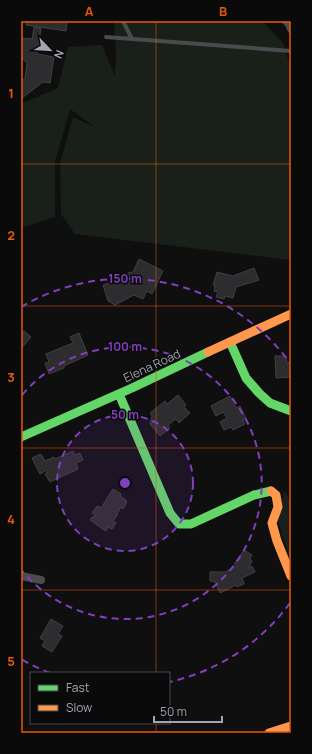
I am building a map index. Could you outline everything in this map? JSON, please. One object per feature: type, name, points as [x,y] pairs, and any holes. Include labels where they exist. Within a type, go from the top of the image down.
[{"type":"main road","name":"Elena Road","points":[[21,437],[119,394],[291,314]]},
{"type":"main road","points":[[230,342],[246,378],[258,393],[270,403],[291,411]]},
{"type":"main road","points":[[119,394],[170,513],[179,524],[191,524],[254,495],[270,491],[276,495],[278,507],[272,523],[277,541],[291,576]]},
{"type":"main road","points":[[269,733],[291,726]]},
{"type":"street","points":[[286,21],[291,29]]},
{"type":"street","points":[[21,576],[41,580]]},
{"type":"lane","points":[[122,21],[132,39]]},
{"type":"lane","points":[[106,37],[291,51]]},
{"type":"shaded area","points":[[114,21],[262,21],[283,43],[291,69],[291,260],[75,234],[61,214],[60,163],[73,117],[95,127],[70,109],[55,162],[55,217],[21,227],[21,104],[58,88],[68,47],[102,45],[115,76],[116,55]]},
{"type":"shaded area","points":[[284,491],[291,501],[291,560],[278,520]]},
{"type":"building","points":[[26,21],[67,21],[66,31],[26,25]]},
{"type":"building","points":[[34,27],[41,28],[37,54],[54,57],[50,83],[43,82],[21,98],[21,81],[25,79],[27,63],[21,59],[21,38],[32,39]]},
{"type":"building","points":[[139,259],[163,271],[152,294],[147,291],[143,299],[134,295],[115,305],[108,301],[103,285],[125,277],[128,273],[133,272]]},
{"type":"building","points":[[254,268],[259,280],[236,287],[233,298],[225,296],[224,299],[216,297],[218,292],[214,291],[215,285],[213,285],[217,272],[233,276]]},
{"type":"building","points":[[24,331],[31,337],[21,349],[21,335]]},
{"type":"building","points":[[79,333],[88,355],[49,374],[45,363],[49,362],[46,354],[73,343],[70,337]]},
{"type":"building","points":[[275,356],[286,356],[287,363],[291,363],[291,377],[276,378]]},
{"type":"building","points":[[178,395],[186,405],[184,407],[190,413],[179,423],[176,419],[168,425],[170,428],[160,436],[150,424],[152,416],[150,413],[165,401],[167,404]]},
{"type":"building","points":[[230,396],[236,408],[240,406],[246,418],[243,420],[245,424],[233,430],[231,427],[224,430],[220,422],[227,418],[223,412],[216,416],[211,406]]},
{"type":"building","points":[[73,451],[75,455],[80,453],[83,460],[76,463],[78,469],[50,482],[45,474],[48,472],[47,470],[40,474],[32,458],[41,454],[45,461],[54,457],[55,459]]},
{"type":"building","points":[[113,489],[121,494],[120,496],[127,502],[123,509],[121,507],[113,521],[116,523],[112,529],[108,527],[106,531],[90,520],[92,517],[94,518],[95,515],[92,513],[97,506],[101,508]]},
{"type":"building","points":[[244,550],[252,555],[250,559],[252,561],[248,568],[252,566],[255,572],[242,578],[244,584],[237,587],[236,585],[220,593],[215,582],[210,581],[210,572],[225,572],[238,566],[234,564]]},
{"type":"building","points":[[51,619],[63,626],[58,634],[62,636],[52,652],[42,646],[45,641],[40,638]]},
{"type":"traffic: fast","points":[[230,342],[246,378],[259,393],[270,403],[291,411]]},
{"type":"traffic: fast","points":[[21,437],[132,388],[208,352]]},
{"type":"traffic: fast","points":[[119,394],[170,513],[179,524],[191,524],[254,495],[271,491]]},
{"type":"traffic: slow","points":[[208,352],[291,314]]},
{"type":"traffic: slow","points":[[271,491],[276,495],[278,507],[272,523],[277,541],[291,576]]},
{"type":"traffic: slow","points":[[269,733],[291,726]]}]
